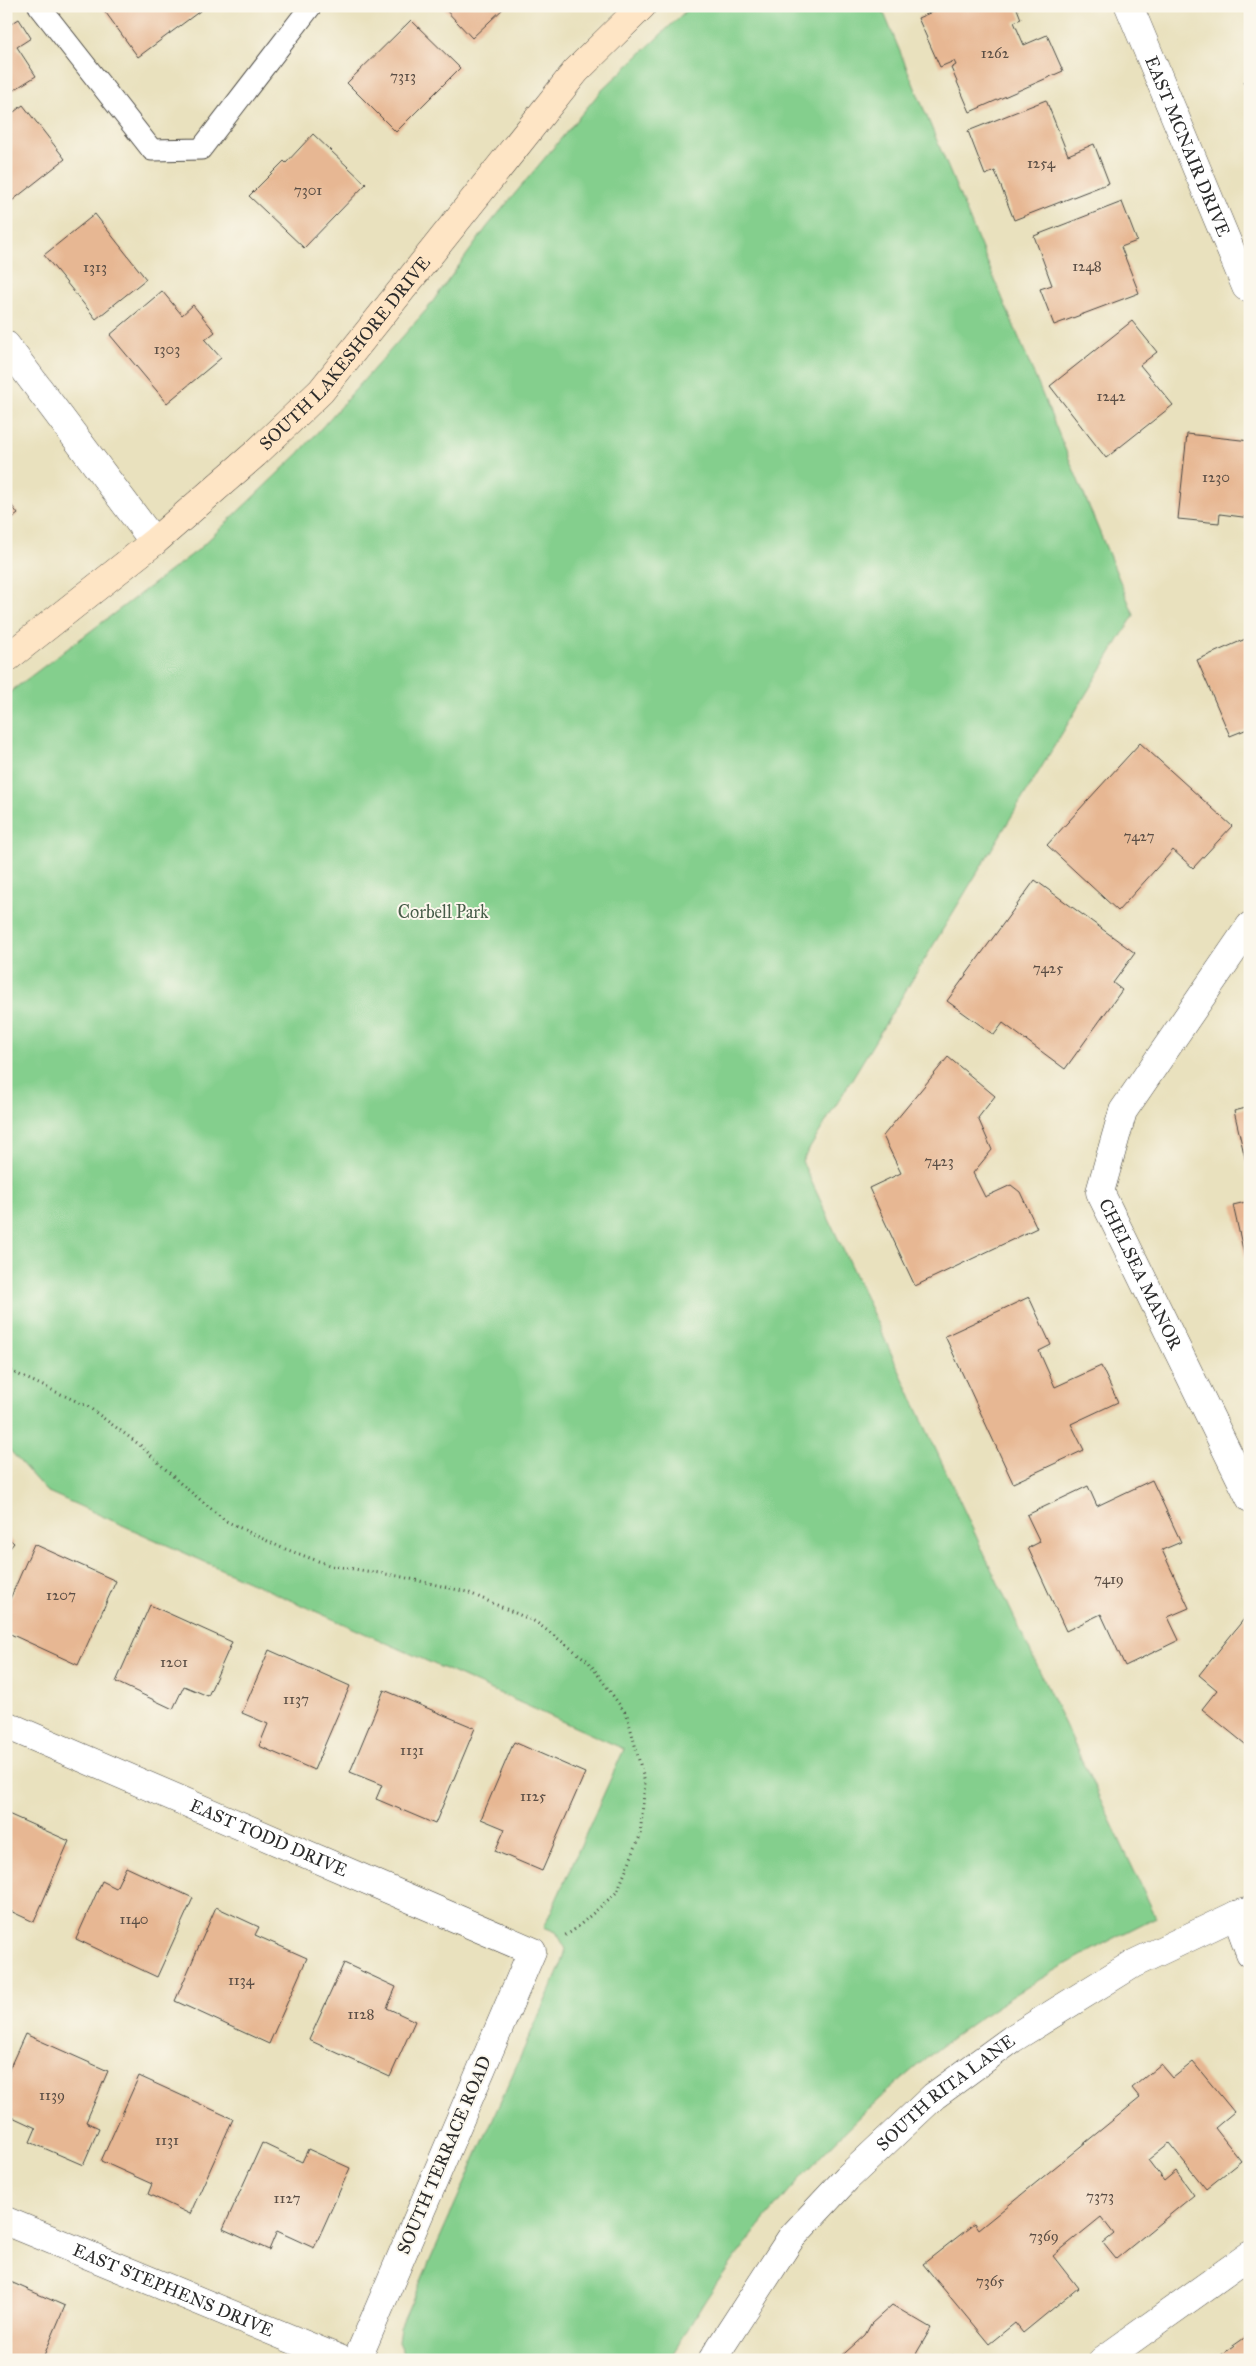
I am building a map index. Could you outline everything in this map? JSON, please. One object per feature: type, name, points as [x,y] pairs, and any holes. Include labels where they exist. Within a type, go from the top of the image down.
[{"type":"street","name":"SOUTH LAKESHORE DRIVE","points":[[6,659],[154,542],[255,454],[321,390],[576,71],[642,6]]},
{"type":"street","name":"EAST MCNAIR DRIVE","points":[[1129,6],[1246,287]]},
{"type":"street","points":[[6,345],[154,542]]},
{"type":"street","name":"CHELSEA MANOR","points":[[1250,926],[1123,1111],[1100,1192],[1250,1498]]},
{"type":"street","name":"EAST TODD DRIVE","points":[[6,1725],[532,1951]]},
{"type":"street","points":[[1243,1913],[1250,1953]]},
{"type":"street","name":"SOUTH RITA LANE","points":[[712,2360],[791,2238],[847,2178],[934,2096],[1012,2039],[1133,1964],[1243,1913]]},
{"type":"street","name":"SOUTH TERRACE ROAD","points":[[357,2360],[532,1951]]},
{"type":"street","name":"EAST STEPHENS DRIVE","points":[[6,2221],[342,2360]]},
{"type":"street","points":[[1103,2360],[1250,2255]]},
{"type":"lane","points":[[39,6],[152,150],[201,149],[311,6]]},
{"type":"path","points":[[6,1369],[86,1406],[140,1445],[180,1483],[226,1521],[280,1547],[329,1565],[398,1576],[467,1592],[536,1622],[588,1661],[627,1715],[645,1783],[640,1836],[617,1892],[573,1931],[532,1951]]},
{"type":"green space","name":"Corbell Park","points":[[691,6],[881,6],[1134,615],[802,1161],[988,1562],[1156,1917],[1061,1967],[992,2010],[934,2052],[867,2110],[803,2175],[746,2244],[712,2290],[669,2360],[406,2360],[398,2342],[400,2328],[562,1963],[566,1949],[556,1932],[544,1927],[624,1749],[46,1491],[6,1446],[6,695],[198,550],[299,453],[428,308],[487,227],[600,92]]},
{"type":"building","points":[[101,6],[203,6],[204,8],[138,57]]},
{"type":"building","points":[[442,6],[506,6],[472,38]]},
{"type":"building","points":[[946,6],[1016,6],[1021,19],[1014,22],[1024,45],[1047,35],[1063,71],[970,112],[951,68],[956,65],[954,61],[940,67],[918,18]]},
{"type":"building","points":[[19,19],[31,38],[17,47],[36,76],[6,95],[6,27]]},
{"type":"building","points":[[411,20],[460,68],[396,132],[347,83]]},
{"type":"building","points":[[1250,80],[1250,95],[1244,82]]},
{"type":"building","points":[[1046,100],[1068,155],[1094,144],[1109,183],[1014,220],[995,171],[985,175],[968,131]]},
{"type":"building","points":[[23,105],[65,159],[8,204],[6,118]]},
{"type":"building","points":[[313,134],[366,184],[304,248],[249,196],[284,161],[286,163]]},
{"type":"building","points":[[1122,202],[1137,241],[1121,247],[1139,293],[1054,325],[1040,289],[1052,285],[1034,236]]},
{"type":"building","points":[[95,214],[146,279],[96,319],[44,255]]},
{"type":"building","points":[[162,291],[182,315],[193,305],[215,332],[205,340],[221,358],[167,403],[110,335]]},
{"type":"building","points":[[1132,321],[1157,352],[1140,365],[1173,405],[1106,458],[1050,386]]},
{"type":"building","points":[[1187,434],[1250,441],[1250,518],[1220,514],[1219,523],[1178,519]]},
{"type":"building","points":[[6,498],[18,514],[6,523]]},
{"type":"building","points":[[1250,637],[1250,728],[1230,736],[1197,660]]},
{"type":"building","points":[[1140,743],[1232,826],[1193,868],[1173,850],[1118,911],[1047,845]]},
{"type":"building","points":[[1035,880],[1135,953],[1113,983],[1122,990],[1065,1069],[1003,1023],[994,1035],[947,1001]]},
{"type":"building","points":[[948,1057],[995,1096],[978,1118],[992,1150],[973,1173],[985,1197],[1011,1185],[1020,1192],[1037,1228],[915,1286],[869,1188],[901,1173],[883,1136]]},
{"type":"building","points":[[1250,1107],[1250,1175],[1249,1175],[1234,1111]]},
{"type":"building","points":[[1250,1201],[1250,1276],[1249,1276],[1233,1205]]},
{"type":"building","points":[[1029,1297],[1051,1345],[1039,1351],[1055,1387],[1101,1366],[1118,1402],[1071,1424],[1084,1450],[1013,1483],[945,1336]]},
{"type":"building","points":[[1152,1480],[1181,1542],[1162,1550],[1189,1608],[1168,1617],[1179,1640],[1125,1666],[1101,1614],[1066,1631],[1028,1548],[1040,1542],[1027,1515],[1088,1486],[1097,1506]]},
{"type":"building","points":[[6,1536],[14,1543],[6,1553]]},
{"type":"building","points":[[34,1544],[116,1581],[78,1665],[6,1632],[6,1608]]},
{"type":"building","points":[[150,1605],[232,1642],[208,1696],[184,1686],[173,1709],[116,1682]]},
{"type":"building","points":[[1248,1614],[1250,1616],[1250,1748],[1202,1709],[1217,1690],[1199,1675]]},
{"type":"building","points":[[269,1650],[350,1686],[314,1770],[259,1746],[268,1724],[242,1713]]},
{"type":"building","points":[[384,1690],[475,1728],[435,1824],[376,1799],[382,1785],[350,1772]]},
{"type":"building","points":[[514,1742],[585,1773],[542,1871],[495,1851],[505,1829],[481,1819]]},
{"type":"building","points":[[6,1813],[69,1841],[34,1922],[6,1909]]},
{"type":"building","points":[[126,1867],[193,1898],[157,1977],[76,1939],[102,1881],[116,1888]]},
{"type":"building","points":[[216,1907],[259,1927],[255,1935],[307,1958],[269,2044],[175,2001]]},
{"type":"building","points":[[344,1963],[396,1987],[387,2008],[415,2021],[390,2077],[309,2040]]},
{"type":"building","points":[[25,2034],[108,2071],[86,2122],[99,2128],[83,2165],[30,2142],[36,2128],[6,2114],[6,2076]]},
{"type":"building","points":[[1193,2062],[1234,2112],[1215,2128],[1241,2161],[1206,2189],[1169,2143],[1148,2160],[1164,2181],[1176,2171],[1194,2195],[1116,2259],[1103,2243],[1114,2234],[1101,2217],[1053,2256],[1078,2288],[1023,2333],[1015,2323],[989,2344],[923,2264],[974,2224],[978,2230],[1140,2098],[1132,2088],[1161,2064],[1173,2078]]},
{"type":"building","points":[[139,2076],[233,2119],[190,2214],[148,2194],[152,2184],[101,2161]]},
{"type":"building","points":[[262,2143],[302,2162],[308,2149],[350,2168],[314,2248],[277,2231],[269,2250],[223,2229]]},
{"type":"building","points":[[6,2280],[65,2306],[42,2360],[6,2360]]},
{"type":"building","points":[[892,2305],[931,2328],[916,2354],[926,2360],[837,2360],[865,2335],[871,2324]]},
{"type":"building","points":[[1250,2334],[1250,2360],[1213,2360]]},
{"type":"building","points":[[159,2355],[170,2360],[156,2360]]},
{"type":"building","points":[[952,2355],[961,2360],[947,2360]]}]
